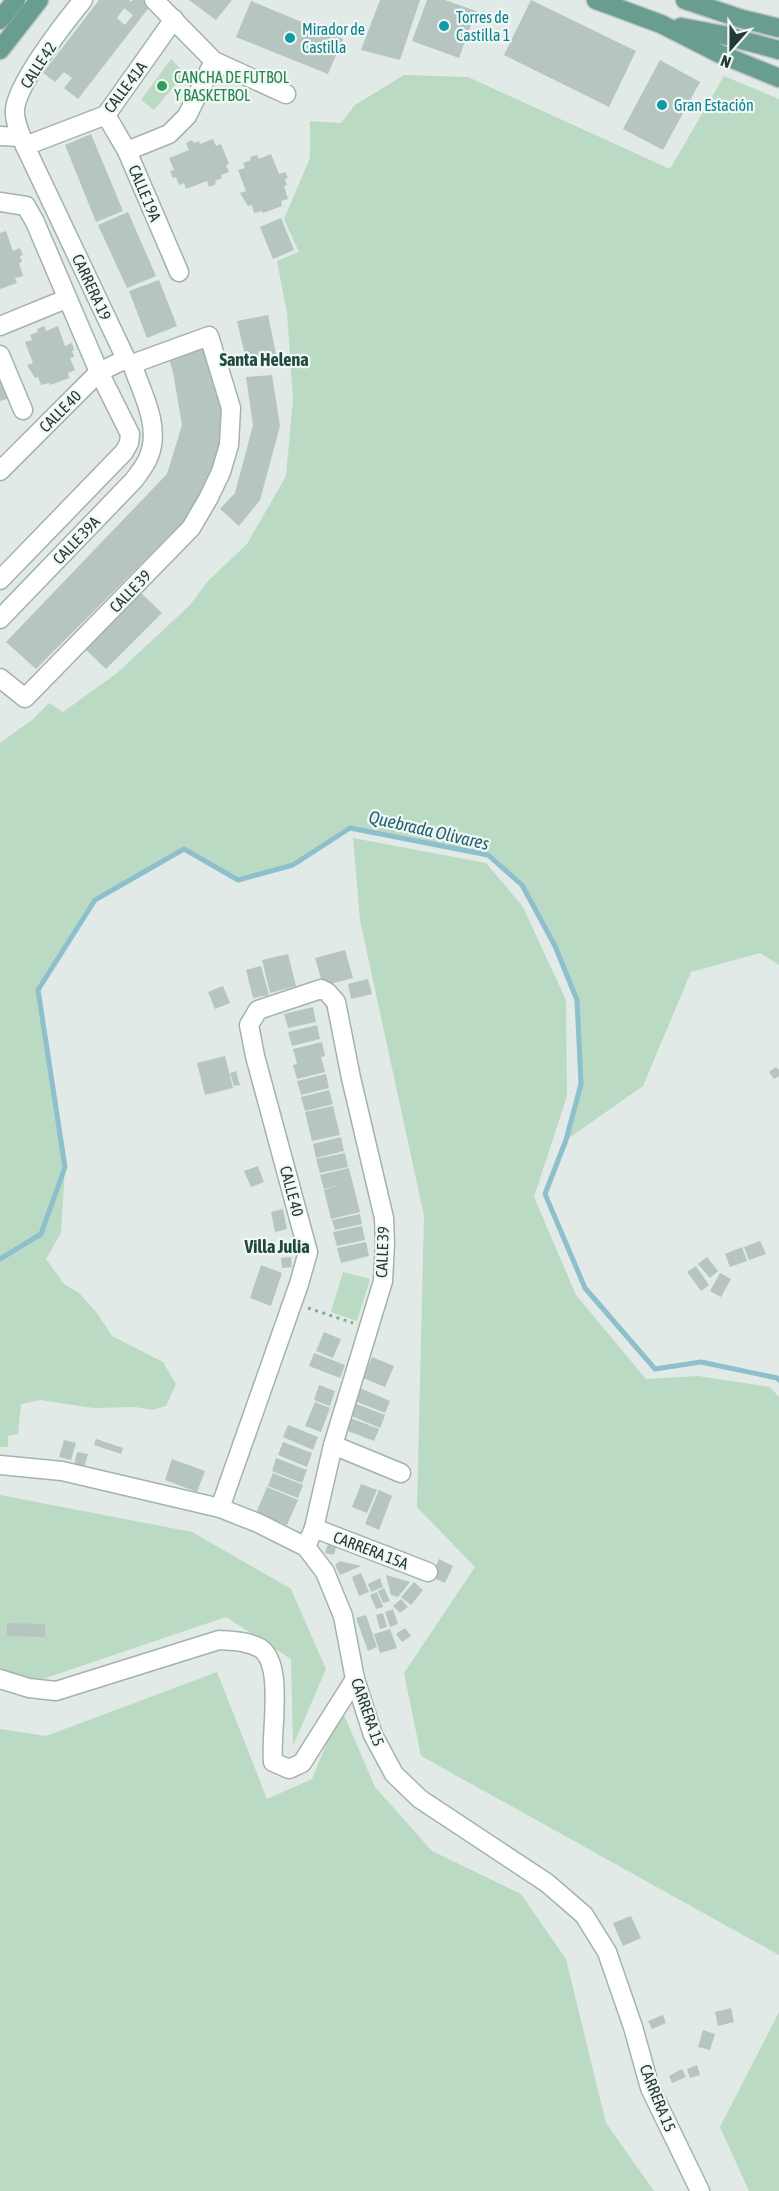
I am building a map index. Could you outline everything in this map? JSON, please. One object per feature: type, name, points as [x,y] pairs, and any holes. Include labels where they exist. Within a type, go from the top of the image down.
[{"type":"main road","points":[[0,20],[16,0]]},
{"type":"main road","points":[[0,50],[39,0]]},
{"type":"main road","points":[[596,0],[661,24],[718,53],[779,78]]},
{"type":"main road","points":[[685,0],[742,19],[779,28]]},
{"type":"main road","points":[[661,24],[723,35],[779,50]]},
{"type":"street","name":"CALLE 42","points":[[23,142],[14,112],[18,94],[32,69],[82,0]]},
{"type":"street","points":[[154,0],[214,61],[286,94]]},
{"type":"street","name":"CALLE 41A","points":[[23,142],[106,115],[174,19]]},
{"type":"street","points":[[127,151],[169,134],[187,116],[214,61]]},
{"type":"street","name":"CALLE 19A","points":[[106,115],[127,151],[179,272]]},
{"type":"street","points":[[0,136],[23,142]]},
{"type":"street","name":"CARRERA 19","points":[[23,142],[129,362],[154,429],[149,459]]},
{"type":"street","points":[[0,202],[26,206],[47,192]]},
{"type":"street","name":"CARRERA 19","points":[[26,206],[99,372],[130,434],[129,443],[123,452]]},
{"type":"street","points":[[0,326],[66,299]]},
{"type":"street","name":"CALLE 40","points":[[0,471],[99,372],[209,336]]},
{"type":"street","name":"CALLE 39","points":[[0,678],[25,699],[191,528],[221,472],[229,445],[231,408],[209,336]]},
{"type":"street","points":[[0,355],[23,410]]},
{"type":"street","name":"CALLE 39A","points":[[0,580],[123,452]]},
{"type":"street","name":"CALLE 39A","points":[[0,619],[134,480],[149,459]]},
{"type":"street","name":"CALLE 40","points":[[220,1508],[293,1303],[308,1252],[255,1056],[249,1025],[258,1010],[321,989],[327,992]]},
{"type":"street","name":"CALLE 39","points":[[306,1547],[314,1528],[333,1445],[382,1281],[384,1218],[351,1078],[336,1002],[327,992]]},
{"type":"street","points":[[333,1445],[401,1473]]},
{"type":"street","name":"CARRERA 15","points":[[0,1465],[62,1471],[220,1508],[258,1523],[306,1547],[325,1572],[343,1616],[355,1679],[373,1735],[394,1774],[420,1799],[547,1882],[584,1915],[607,1952],[633,2027],[650,2088],[700,2191]]},
{"type":"street","name":"CARRERA 15A","points":[[314,1528],[428,1572]]},
{"type":"street","points":[[0,1679],[29,1688],[56,1691],[219,1640],[245,1642],[262,1649],[272,1663],[275,1684],[271,1745],[273,1762],[289,1769],[302,1763],[355,1679]]},
{"type":"path","points":[[293,1303],[369,1328]]},
{"type":"green space","name":"CANCHA DE FUTBOL Y BASKETBOL","points":[[171,59],[185,73],[154,110],[141,100]]},
{"type":"green space","points":[[404,75],[468,77],[670,169],[724,76],[779,99],[779,965],[760,953],[691,972],[643,1086],[566,1140],[581,1083],[577,1000],[555,946],[522,885],[488,855],[350,828],[293,865],[238,880],[184,850],[95,900],[38,990],[65,1167],[61,1233],[46,1259],[64,1284],[79,1293],[97,1313],[112,1336],[163,1362],[176,1384],[166,1406],[152,1410],[135,1407],[93,1408],[40,1400],[21,1404],[18,1434],[8,1436],[8,1447],[0,1447],[0,743],[32,720],[49,703],[63,712],[117,673],[190,605],[209,580],[247,544],[286,476],[293,399],[287,313],[277,261],[299,252],[284,219],[310,158],[310,121],[341,123],[355,105]]},
{"type":"green space","points":[[353,838],[486,863],[523,907],[566,1000],[567,1096],[534,1197],[576,1295],[646,1379],[698,1376],[770,1387],[779,1397],[779,1955],[421,1756],[404,1673],[475,1567],[417,1507],[424,1216],[360,920]]},
{"type":"green space","points":[[343,1272],[370,1279],[357,1321],[331,1312]]},
{"type":"green space","points":[[0,1495],[192,1532],[291,1589],[326,1669],[293,1746],[291,1659],[226,1617],[16,1688],[0,1687]]},
{"type":"green space","points":[[217,1672],[267,1799],[312,1779],[341,1708],[375,1787],[432,1851],[521,1894],[566,1959],[606,2123],[654,2191],[0,2191],[0,1729],[46,1736]]},
{"type":"green space","points":[[779,2012],[779,2191],[749,2191],[720,2127]]},
{"type":"building","points":[[99,0],[129,0],[131,2],[144,0],[151,5],[78,99],[64,88],[72,78],[64,72],[55,82],[43,73]],"holes":[[[124,8],[133,15],[125,25],[117,18]]]},
{"type":"building","points":[[189,0],[232,0],[216,20]]},
{"type":"building","points":[[380,0],[420,0],[400,60],[361,50]]},
{"type":"building","name":"Torres de Castilla 1","points":[[427,0],[445,0],[476,11],[459,58],[412,41]]},
{"type":"building","points":[[531,0],[636,51],[609,107],[504,55]]},
{"type":"building","name":"Mirador de Castilla","points":[[251,1],[343,39],[328,74],[236,37]]},
{"type":"building","name":"Gran Estación","points":[[660,60],[700,82],[663,150],[623,129]]},
{"type":"building","points":[[91,134],[123,211],[96,222],[65,145]]},
{"type":"building","points":[[213,139],[216,146],[221,144],[229,164],[226,165],[229,172],[221,175],[222,178],[215,181],[216,184],[209,187],[207,181],[186,189],[184,183],[179,185],[176,177],[173,178],[170,171],[174,170],[169,158],[189,150],[186,143],[192,140],[194,143],[199,141],[200,144]]},
{"type":"building","points":[[271,154],[279,174],[285,172],[288,178],[285,179],[287,185],[284,186],[288,199],[281,201],[282,206],[263,213],[262,211],[254,213],[252,205],[248,206],[240,193],[246,191],[238,170],[245,168],[243,163],[251,160],[250,157],[257,155],[259,159]]},
{"type":"building","points":[[128,212],[156,276],[127,288],[98,225]]},
{"type":"building","points":[[281,218],[294,250],[273,259],[260,227]]},
{"type":"building","points":[[6,231],[13,251],[20,248],[23,255],[20,256],[22,262],[19,263],[23,276],[15,278],[17,283],[0,289],[0,233]]},
{"type":"building","points":[[159,280],[177,326],[147,338],[129,291]]},
{"type":"building","points":[[268,315],[276,354],[246,360],[237,321]]},
{"type":"building","points":[[44,326],[46,331],[58,326],[65,346],[72,343],[74,350],[72,351],[74,357],[70,358],[75,370],[68,373],[69,378],[50,385],[49,383],[41,385],[38,377],[35,378],[27,365],[33,363],[25,342],[32,340],[30,335],[38,332],[37,329]]},
{"type":"building","points":[[206,344],[227,418],[216,476],[188,517],[36,669],[6,642],[167,474],[182,425],[168,356]]},
{"type":"building","points":[[272,375],[280,426],[260,500],[239,526],[220,509],[235,493],[253,425],[246,377]]},
{"type":"building","points":[[0,381],[7,399],[0,401]]},
{"type":"building","points":[[141,593],[162,613],[106,669],[85,649]]},
{"type":"building","points":[[345,950],[353,978],[323,986],[315,958]]},
{"type":"building","points":[[288,954],[296,986],[270,993],[262,960]]},
{"type":"building","points":[[261,966],[269,995],[253,998],[246,970]]},
{"type":"building","points":[[368,979],[372,994],[351,999],[348,984]]},
{"type":"building","points":[[223,986],[230,1003],[215,1009],[208,992]]},
{"type":"building","points":[[313,1007],[316,1022],[288,1028],[284,1014]]},
{"type":"building","points":[[317,1025],[320,1039],[292,1046],[288,1032]]},
{"type":"building","points":[[322,1042],[325,1056],[321,1057],[325,1072],[297,1079],[293,1065],[297,1064],[293,1049]]},
{"type":"building","points":[[225,1056],[233,1088],[205,1095],[197,1063]]},
{"type":"building","points":[[776,1067],[779,1070],[779,1076],[774,1079],[769,1072]]},
{"type":"building","points":[[236,1071],[240,1085],[234,1086],[230,1073]]},
{"type":"building","points":[[326,1074],[329,1088],[301,1095],[297,1081]]},
{"type":"building","points":[[329,1090],[333,1104],[305,1111],[301,1097]]},
{"type":"building","points":[[333,1106],[340,1135],[312,1141],[305,1112]]},
{"type":"building","points":[[341,1137],[344,1151],[316,1158],[313,1144]]},
{"type":"building","points":[[345,1153],[348,1167],[320,1173],[316,1159]]},
{"type":"building","points":[[258,1166],[264,1182],[251,1187],[244,1171]]},
{"type":"building","points":[[349,1168],[360,1212],[331,1219],[324,1190],[340,1185],[324,1189],[320,1175]]},
{"type":"building","points":[[283,1209],[287,1229],[275,1232],[271,1212]]},
{"type":"building","points":[[360,1214],[362,1224],[335,1230],[332,1220]]},
{"type":"building","points":[[362,1226],[365,1240],[337,1246],[333,1232]]},
{"type":"building","points":[[760,1241],[766,1254],[749,1260],[744,1247]]},
{"type":"building","points":[[366,1242],[369,1256],[341,1263],[337,1248]]},
{"type":"building","points":[[742,1247],[747,1261],[730,1267],[725,1254]]},
{"type":"building","points":[[291,1257],[292,1267],[282,1268],[281,1258]]},
{"type":"building","points":[[707,1257],[718,1271],[710,1278],[698,1264]]},
{"type":"building","points":[[261,1265],[282,1273],[271,1306],[250,1298]]},
{"type":"building","points":[[696,1266],[709,1285],[701,1291],[687,1272]]},
{"type":"building","points":[[720,1273],[731,1279],[721,1297],[710,1291]]},
{"type":"building","points":[[324,1332],[341,1339],[333,1358],[316,1351]]},
{"type":"building","points":[[314,1353],[345,1365],[340,1378],[309,1366]]},
{"type":"building","points":[[372,1357],[394,1366],[385,1387],[363,1378]]},
{"type":"building","points":[[319,1385],[335,1391],[330,1406],[314,1400]]},
{"type":"building","points":[[360,1388],[390,1401],[385,1413],[355,1401]]},
{"type":"building","points":[[315,1402],[330,1408],[321,1432],[305,1426]]},
{"type":"building","points":[[354,1403],[385,1415],[380,1428],[349,1415]]},
{"type":"building","points":[[348,1417],[379,1429],[374,1441],[343,1429]]},
{"type":"building","points":[[288,1425],[318,1437],[313,1450],[283,1437]]},
{"type":"building","points":[[96,1439],[123,1448],[121,1454],[94,1445]]},
{"type":"building","points":[[64,1440],[76,1443],[71,1460],[59,1457]]},
{"type":"building","points":[[283,1442],[312,1453],[307,1467],[278,1455]]},
{"type":"building","points":[[77,1452],[88,1454],[84,1468],[74,1465]]},
{"type":"building","points":[[276,1458],[307,1470],[302,1483],[272,1471]]},
{"type":"building","points":[[172,1459],[205,1471],[197,1492],[165,1480]]},
{"type":"building","points":[[273,1473],[303,1485],[298,1498],[268,1486]]},
{"type":"building","points":[[361,1484],[377,1490],[367,1513],[352,1507]]},
{"type":"building","points":[[267,1487],[298,1500],[287,1525],[256,1513]]},
{"type":"building","points":[[379,1490],[392,1496],[379,1530],[365,1524]]},
{"type":"building","points":[[328,1544],[336,1547],[334,1555],[325,1553]]},
{"type":"building","points":[[439,1559],[453,1566],[445,1583],[431,1577]]},
{"type":"building","points":[[340,1561],[361,1566],[340,1575],[335,1565]]},
{"type":"building","points":[[361,1573],[369,1592],[359,1596],[352,1577]]},
{"type":"building","points":[[386,1575],[410,1582],[398,1597],[391,1595]]},
{"type":"building","points":[[380,1578],[383,1587],[371,1592],[368,1584]]},
{"type":"building","points":[[414,1582],[423,1590],[411,1605],[401,1597]]},
{"type":"building","points":[[384,1588],[390,1601],[383,1603],[378,1591]]},
{"type":"building","points":[[377,1592],[383,1607],[376,1609],[370,1595]]},
{"type":"building","points":[[401,1599],[408,1607],[400,1613],[393,1606]]},
{"type":"building","points":[[393,1609],[398,1624],[390,1627],[385,1612]]},
{"type":"building","points":[[383,1613],[387,1627],[380,1629],[376,1615]]},
{"type":"building","points":[[366,1615],[377,1647],[368,1651],[356,1618]]},
{"type":"building","points":[[7,1623],[45,1624],[45,1637],[7,1636]]},
{"type":"building","points":[[405,1628],[411,1636],[402,1642],[396,1634]]},
{"type":"building","points":[[390,1629],[397,1648],[380,1653],[374,1634]]},
{"type":"building","points":[[631,1916],[641,1938],[623,1946],[613,1923]]},
{"type":"building","points":[[731,2008],[734,2022],[718,2026],[715,2012]]},
{"type":"building","points":[[663,2015],[666,2023],[652,2029],[648,2021]]},
{"type":"building","points":[[703,2030],[715,2034],[710,2050],[698,2047]]},
{"type":"building","points":[[697,2065],[700,2075],[690,2078],[687,2069]]},
{"type":"building","points":[[682,2069],[686,2077],[672,2083],[669,2076]]},
{"type":"waterway","name":"Quebrada Olivares","points":[[0,1259],[41,1234],[65,1167],[38,990],[95,900],[184,849],[238,880],[293,865],[350,828],[488,855],[522,885],[555,946],[577,1000],[581,1084],[566,1140],[545,1194],[585,1288],[655,1369],[701,1362],[779,1380]]},
{"type":"place","name":"Torres de Castilla 1","points":[[444,26]]},
{"type":"place","name":"Mirador de Castilla","points":[[290,38]]},
{"type":"place","name":"CANCHA DE FUTBOL Y BASKETBOL","points":[[162,86]]},
{"type":"place","name":"Gran Estación","points":[[662,105]]},
{"type":"district","name":"Santa Helena","points":[[264,359]]},
{"type":"district","name":"Villa Julia","points":[[277,1246]]}]
